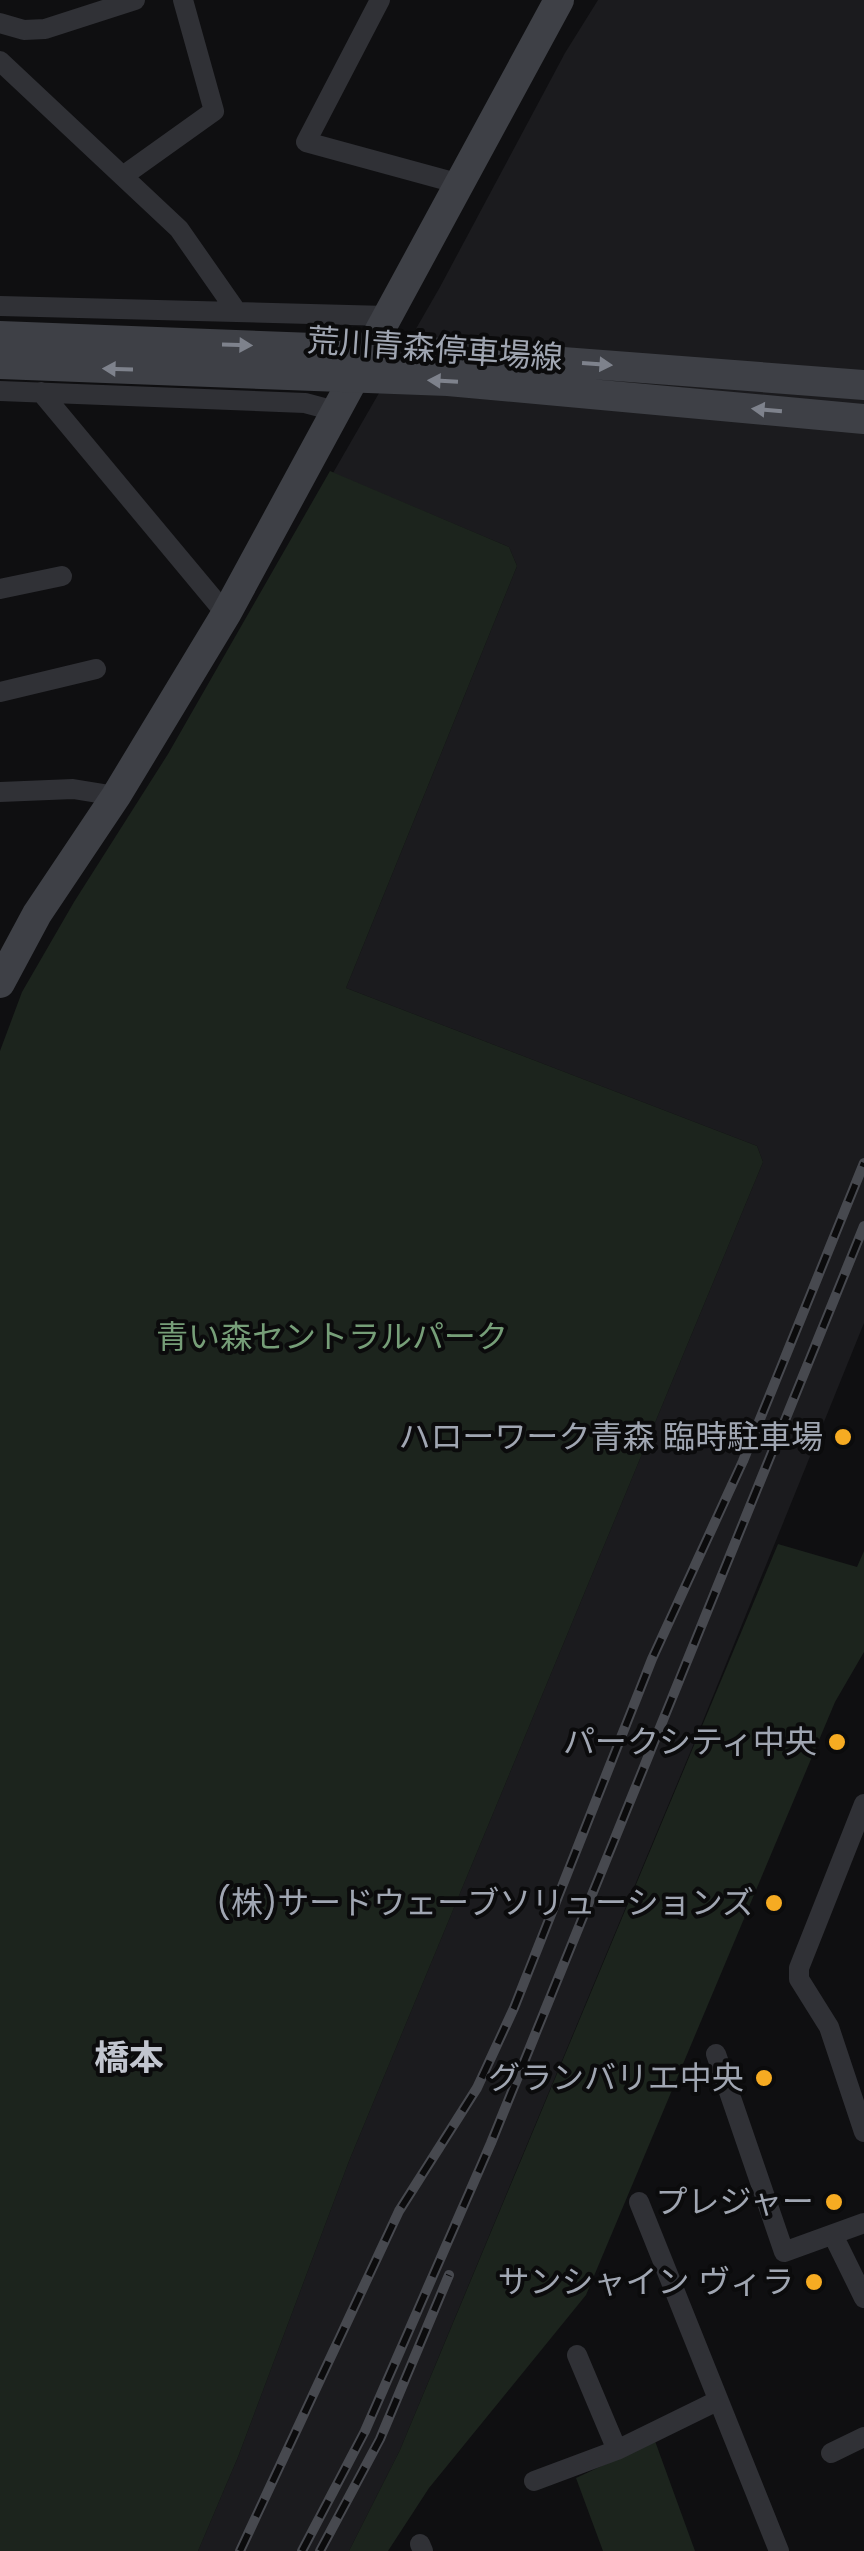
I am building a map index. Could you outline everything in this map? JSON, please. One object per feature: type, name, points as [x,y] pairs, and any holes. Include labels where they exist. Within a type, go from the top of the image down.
[{"type":"main road","points":[[0,983],[37,914],[116,796],[226,614],[558,0]]},
{"type":"main road","name":"荒川青森停車場線","points":[[0,336],[447,352],[864,385]]},
{"type":"main road","name":"荒川青森停車場線","points":[[0,364],[448,381],[864,418]]},
{"type":"street","points":[[0,23],[24,30],[45,29],[136,0]]},
{"type":"street","points":[[123,176],[214,112],[182,0]]},
{"type":"street","points":[[380,0],[306,142],[460,184]]},
{"type":"street","points":[[0,61],[180,228],[237,312]]},
{"type":"street","points":[[0,306],[386,316]]},
{"type":"street","points":[[0,391],[304,403],[335,411]]},
{"type":"street","points":[[41,392],[226,614]]},
{"type":"street","points":[[0,590],[62,576]]},
{"type":"street","points":[[0,692],[96,669]]},
{"type":"street","points":[[0,792],[72,789],[116,796]]},
{"type":"street","points":[[864,1804],[799,1968],[800,1979],[829,2027],[864,2132]]},
{"type":"street","points":[[716,2054],[784,2252],[864,2222]]},
{"type":"street","points":[[639,2202],[779,2551]]},
{"type":"street","points":[[833,2234],[864,2298]]},
{"type":"street","points":[[577,2355],[617,2450]]},
{"type":"street","points":[[534,2482],[617,2450],[717,2402]]},
{"type":"street","points":[[831,2453],[864,2437]]},
{"type":"shaded area","points":[[598,0],[864,0],[864,1323],[400,2450],[349,2551],[198,2551],[238,2457],[349,2161],[763,1162],[757,1146],[346,988],[517,566],[509,547],[333,473]]},
{"type":"green space","name":"青い森セントラルパーク","points":[[330,471],[509,547],[517,566],[346,988],[757,1146],[763,1162],[349,2161],[238,2457],[198,2551],[0,2551],[0,1051],[22,992],[168,754]]},
{"type":"green space","points":[[778,1544],[857,1567],[864,1551],[864,1652],[835,1702],[586,2295],[429,2488],[388,2551],[349,2551],[400,2450]]},
{"type":"green space","points":[[655,2441],[695,2551],[603,2551],[576,2478]]},
{"type":"railway","points":[[240,2551],[399,2211],[477,2088],[514,2008],[652,1659],[743,1461],[864,1163]]},
{"type":"railway","points":[[302,2551],[365,2431],[491,2143],[864,1226]]},
{"type":"railway","points":[[320,2551],[380,2439],[449,2275]]},
{"type":"place","name":"ハローワーク青森 臨時駐車場","points":[[843,1437]]},
{"type":"place","name":"パークシティ中央","points":[[837,1742]]},
{"type":"place","name":"(株)サードウェーブソリューションズ","points":[[774,1903]]},
{"type":"place","name":"グランバリエ中央","points":[[764,2078]]},
{"type":"place","name":"プレジャー","points":[[834,2202]]},
{"type":"place","name":"サンシャイン ヴィラ","points":[[814,2282]]},
{"type":"district","name":"橋本","points":[[129,2058]]}]
